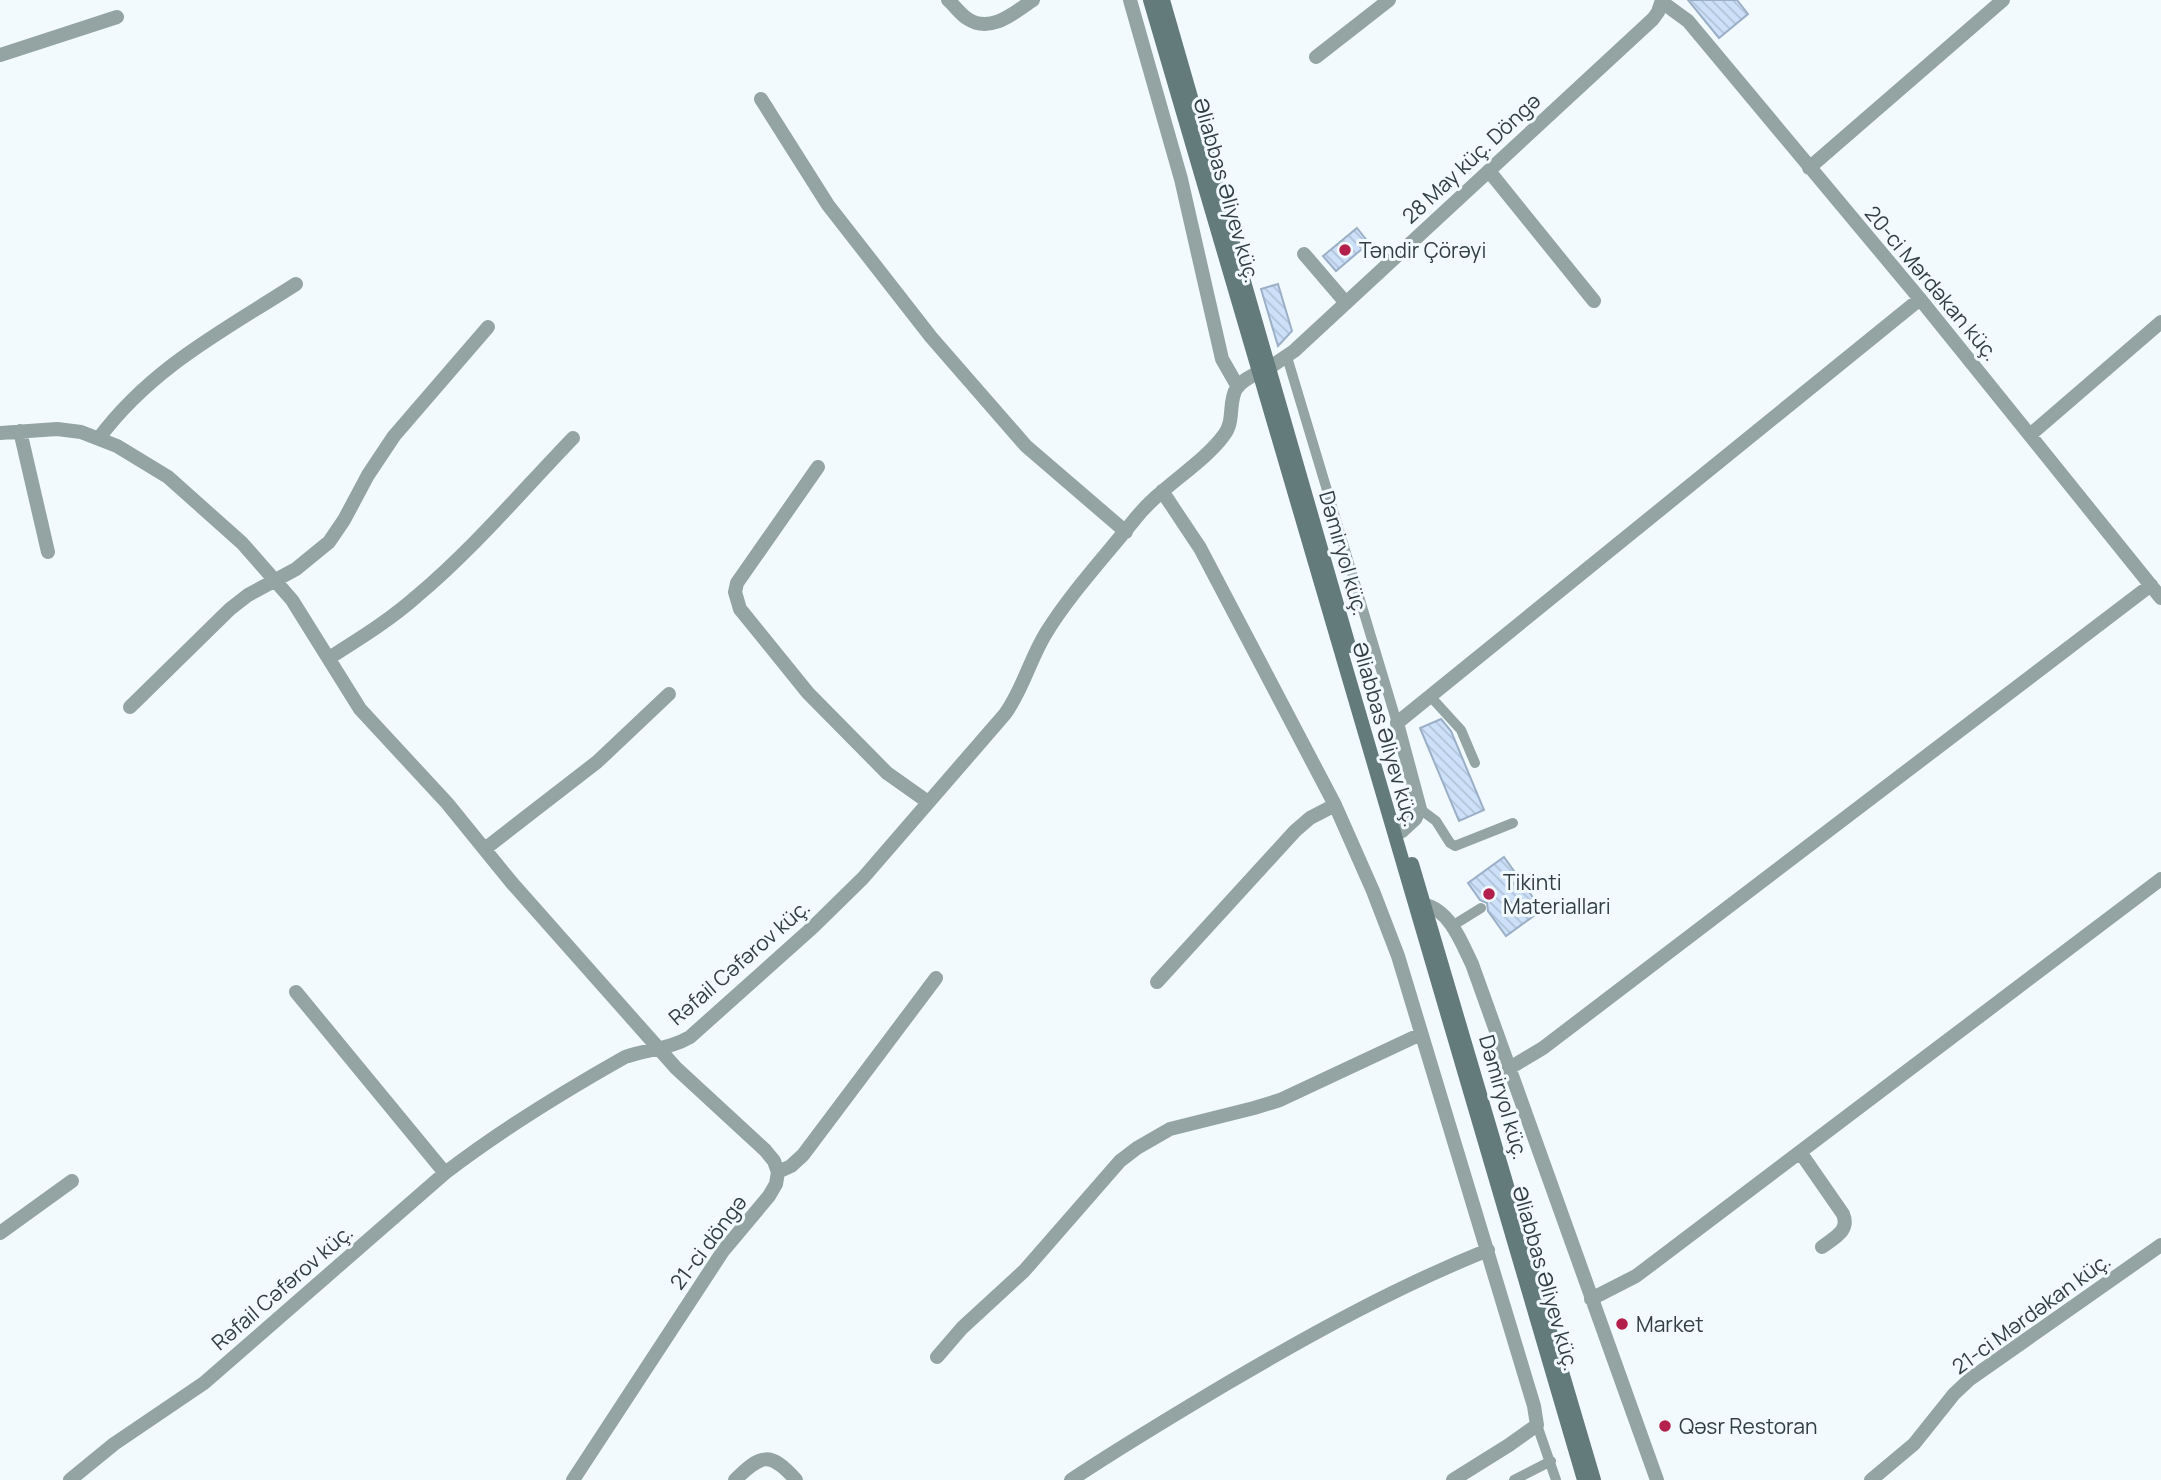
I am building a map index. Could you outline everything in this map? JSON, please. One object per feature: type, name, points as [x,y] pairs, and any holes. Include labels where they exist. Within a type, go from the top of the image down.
[{"type":"main road","name":"Əliabbas Əliyev küç.","points":[[1150,0],[1264,370],[1584,1480]]},
{"type":"main road","name":"Dəmiryol küç.","points":[[1163,0],[1264,370],[1594,1480]]},
{"type":"street","points":[[948,0],[968,19],[981,25],[999,22],[1033,0]]},
{"type":"street","points":[[1130,0],[1181,179],[1222,359],[1238,387],[1264,370]]},
{"type":"street","points":[[1316,57],[1389,0]]},
{"type":"street","points":[[1809,168],[2003,0]]},
{"type":"street","name":"28 May küç. Döngə","points":[[1264,370],[1287,357],[1653,19],[1662,1]]},
{"type":"street","name":"20-ci Mərdəkan küç.","points":[[1662,1],[1688,21],[1920,299],[2161,598]]},
{"type":"street","points":[[0,55],[117,17]]},
{"type":"street","points":[[761,99],[828,205],[939,347],[1026,446],[1126,532]]},
{"type":"street","points":[[1489,171],[1594,301]]},
{"type":"street","points":[[1304,254],[1346,303]]},
{"type":"street","points":[[99,439],[136,394],[174,362],[296,284]]},
{"type":"street","points":[[1402,831],[1415,820],[1420,809],[1397,723],[1920,299]]},
{"type":"street","points":[[2030,435],[2161,321]]},
{"type":"street","points":[[130,707],[230,609],[305,564],[329,542],[394,436],[488,327]]},
{"type":"street","name":"Rəfail Cəfərov küç.","points":[[71,1480],[114,1444],[204,1383],[445,1173],[518,1121],[610,1066],[634,1054],[678,1044],[690,1037],[804,935],[863,878],[1005,714],[1018,694],[1038,647],[1052,624],[1162,491],[1216,445],[1225,434],[1238,387]]},
{"type":"street","points":[[0,433],[57,429],[81,432],[99,439],[140,459],[168,477],[242,543],[292,600],[360,709],[486,848],[512,883],[694,1087],[765,1150],[778,1171],[791,1166],[803,1155],[936,978]]},
{"type":"street","points":[[20,430],[48,552]]},
{"type":"street","points":[[329,658],[417,597],[573,438]]},
{"type":"street","points":[[818,467],[737,583],[736,601],[808,693],[887,773],[928,802]]},
{"type":"street","points":[[1162,491],[1200,548],[1335,805],[1373,891],[1398,956],[1534,1406],[1536,1425],[1453,1480]]},
{"type":"street","points":[[1508,1069],[1543,1048],[2151,585]]},
{"type":"street","points":[[486,848],[597,762],[669,694]]},
{"type":"street","points":[[1157,982],[1294,831],[1310,818],[1335,805]]},
{"type":"street","points":[[1591,1299],[1636,1276],[2161,879]]},
{"type":"street","points":[[1425,905],[1432,906],[1452,926],[1472,964],[1657,1480]]},
{"type":"street","points":[[296,992],[445,1173]]},
{"type":"street","points":[[937,1357],[962,1328],[1024,1271],[1120,1161],[1137,1147],[1170,1129],[1280,1100],[1421,1034]]},
{"type":"street","points":[[1800,1152],[1846,1222],[1844,1230],[1822,1247]]},
{"type":"street","name":"21-ci döngə","points":[[573,1480],[723,1251],[769,1196],[776,1184],[778,1171]]},
{"type":"street","points":[[0,1233],[72,1181]]},
{"type":"street","name":"21-ci Mərdəkan küç.","points":[[1871,1480],[1914,1444],[1954,1394],[1970,1379],[2161,1245]]},
{"type":"street","points":[[1072,1480],[1129,1442],[1316,1331],[1433,1273],[1488,1250]]},
{"type":"street","points":[[735,1480],[753,1462],[764,1459],[777,1462],[796,1480]]},
{"type":"lane","points":[[1287,357],[1397,723]]},
{"type":"lane","points":[[1430,696],[1461,730],[1475,763]]},
{"type":"lane","points":[[1420,809],[1436,821],[1450,843],[1455,846],[1513,823]]},
{"type":"lane","points":[[1452,926],[1481,908]]},
{"type":"lane","points":[[1536,1425],[1556,1480]]},
{"type":"lane","points":[[1514,1480],[1551,1461]]},
{"type":"building","points":[[1688,0],[1737,0],[1748,14],[1719,38]]},
{"type":"building","points":[[1357,228],[1369,243],[1336,271],[1323,256]]},
{"type":"building","points":[[1278,284],[1292,331],[1278,346],[1261,289]]},
{"type":"building","points":[[1441,719],[1451,731],[1484,810],[1459,821],[1420,728]]},
{"type":"building","points":[[1504,857],[1542,910],[1506,936],[1488,911],[1487,903],[1480,900],[1468,883]]},
{"type":"place","name":"Təndir Çörəyi","points":[[1345,250]]},
{"type":"place","name":"Tikinti Materiallari","points":[[1489,894]]},
{"type":"place","name":"Market","points":[[1622,1324]]},
{"type":"place","name":"Qəsr Restoran","points":[[1665,1426]]}]
